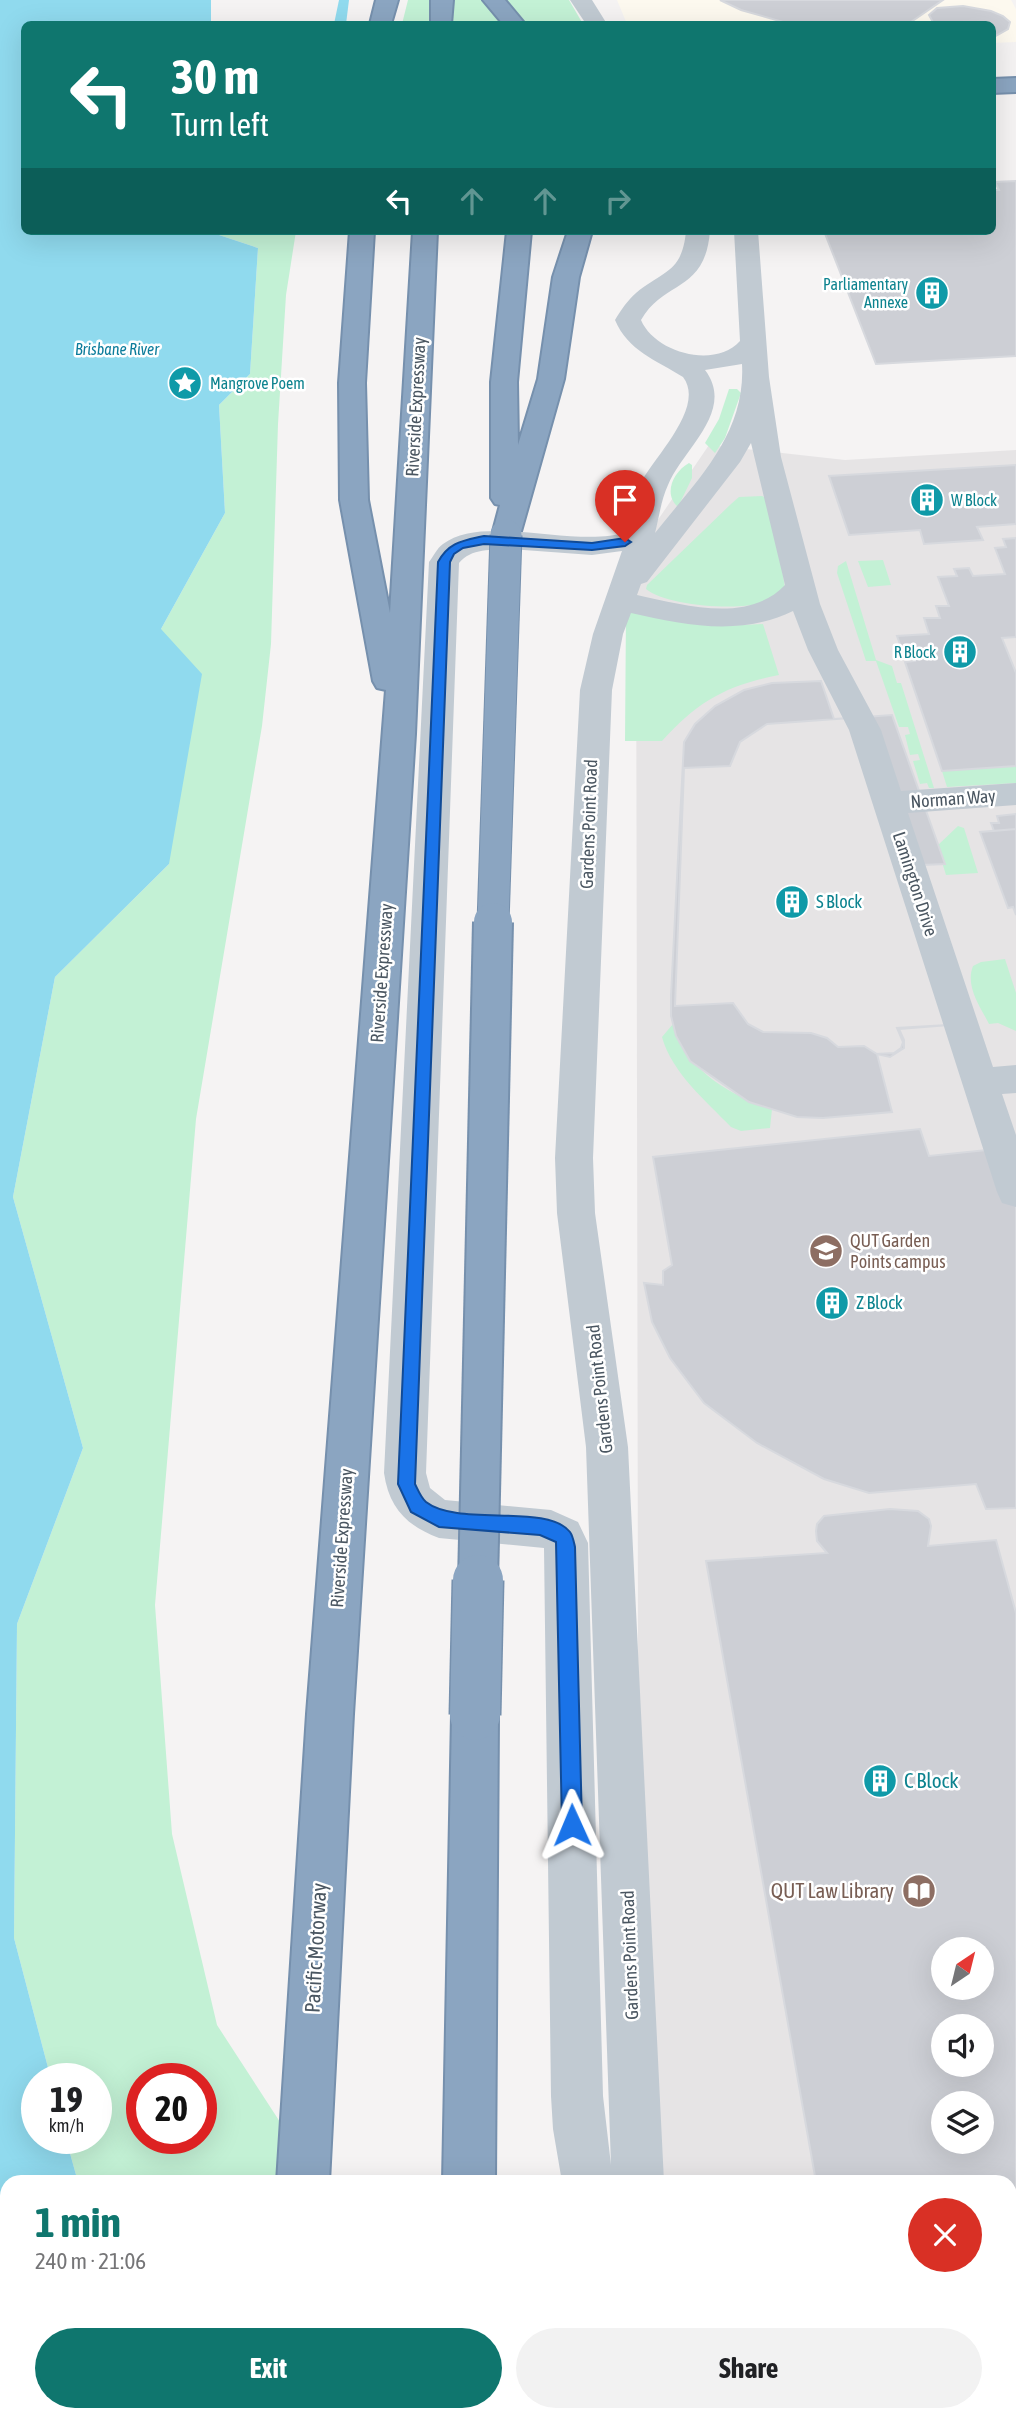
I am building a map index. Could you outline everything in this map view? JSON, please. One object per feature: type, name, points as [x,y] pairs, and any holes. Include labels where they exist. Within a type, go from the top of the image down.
[{"type":"highway","points":[[382,21],[387,0]]},
{"type":"highway","points":[[441,21],[442,0]]},
{"type":"highway","points":[[494,0],[512,21]]},
{"type":"highway","points":[[996,67],[1016,66]]},
{"type":"highway","points":[[362,235],[352,383],[355,500],[369,588],[399,734]]},
{"type":"highway","name":"Riverside Expressway","points":[[330,1714],[399,734],[425,235]]},
{"type":"highway","points":[[469,2175],[475,1715],[496,775],[506,535],[504,382],[519,235]]},
{"type":"highway","points":[[506,535],[551,379],[566,277],[579,235]]},
{"type":"highway","name":"Pacific Motorway","points":[[303,2175],[330,1714]]},
{"type":"street","points":[[581,0],[594,21]]},
{"type":"street","points":[[996,87],[1016,85]]},
{"type":"street","name":"Gardens Point Road","points":[[638,2175],[607,1447],[575,1190],[594,715],[601,659],[632,568],[654,484],[693,425],[702,398],[701,383],[692,371],[634,336],[628,320],[637,305],[680,278],[687,270],[698,248],[698,235]]},
{"type":"street","name":"Gardens Point Road","points":[[619,601],[651,555],[730,456],[746,428],[755,398],[756,377],[746,235]]},
{"type":"street","name":"Gardens Point Road","points":[[663,353],[693,361],[716,362],[742,354],[753,342]]},
{"type":"street","name":"Lamington Drive","points":[[756,377],[762,434],[800,587],[823,650],[865,730],[1016,1192]]},
{"type":"street","points":[[587,2175],[577,2096],[566,1543],[563,1536],[545,1528],[439,1519],[424,1512],[412,1501],[405,1473],[444,562],[454,548],[475,541],[603,546],[639,537]]},
{"type":"street","points":[[619,601],[683,614],[739,618],[779,607],[792,600],[800,587]]},
{"type":"street","name":"Norman Way","points":[[889,803],[1016,794]]},
{"type":"street","points":[[981,1082],[1016,1079]]},
{"type":"shaded area","points":[[617,0],[1011,0],[1016,9],[1016,42],[996,43],[996,21],[626,21]]},
{"type":"shaded area","name":"QUT Garden Points campus","points":[[709,445],[845,460],[1016,450],[1016,2175],[639,2175],[636,552]]},
{"type":"green space","points":[[408,0],[569,0],[581,21],[403,21]]},
{"type":"green space","points":[[219,235],[295,235],[286,295],[278,424],[271,644],[262,726],[196,1119],[155,1605],[172,1834],[217,2025],[314,2175],[76,2175],[70,2154],[112,2154],[112,2063],[47,2063],[14,1938],[17,1624],[83,1448],[13,1197],[55,977],[169,864],[161,629],[225,513],[219,405],[250,374],[258,248]]},
{"type":"green space","points":[[729,389],[737,389],[741,393],[725,438],[715,453],[705,443],[719,419]]},
{"type":"green space","points":[[689,463],[692,465],[692,478],[678,507],[671,496],[672,484],[678,472]]},
{"type":"green space","points":[[762,496],[771,501],[785,588],[774,599],[746,606],[708,606],[671,600],[646,589],[647,585],[739,497]]},
{"type":"green space","points":[[883,560],[891,585],[868,587],[858,561]]},
{"type":"green space","points":[[846,561],[876,660],[892,666],[897,683],[901,683],[934,788],[929,788],[927,783],[920,784],[913,761],[920,760],[918,754],[910,755],[905,735],[910,734],[908,727],[899,727],[876,661],[866,661],[837,573],[838,566]]},
{"type":"green space","points":[[626,611],[719,626],[763,624],[779,675],[744,684],[714,697],[688,715],[662,741],[625,741]]},
{"type":"green space","points":[[1016,766],[1016,783],[947,787],[942,771]]},
{"type":"green space","points":[[958,826],[964,828],[978,873],[946,875],[937,846]]},
{"type":"green space","points":[[1005,959],[1016,993],[1016,1031],[998,1023],[989,1024],[972,988],[973,966],[981,962]]},
{"type":"green space","points":[[673,1024],[688,1054],[711,1078],[740,1097],[772,1109],[770,1128],[741,1131],[731,1127],[701,1097],[673,1063],[662,1037]]},
{"type":"water","name":"Brisbane River","points":[[0,0],[349,0],[346,21],[21,21],[21,235],[219,235],[258,248],[250,374],[219,405],[225,513],[161,629],[202,674],[169,864],[55,977],[13,1197],[83,1448],[17,1624],[14,1938],[47,2063],[21,2063],[21,2154],[70,2154],[76,2175],[0,2175]]},
{"type":"pier","points":[[211,0],[339,0],[335,21],[211,21]]},
{"type":"building","points":[[720,0],[943,0],[912,21],[780,21],[741,10]]},
{"type":"building","points":[[963,6],[991,11],[1010,22],[1008,29],[996,36],[996,21],[932,21],[929,15],[937,8]]},
{"type":"building","name":"Parliamentary Annexe","points":[[1016,181],[1016,356],[876,364],[826,235],[996,235],[996,190],[999,190],[996,182]]},
{"type":"building","name":"W Block","points":[[1016,465],[1016,524],[977,527],[983,540],[924,544],[920,530],[849,535],[829,476]]},
{"type":"building","name":"R Block","points":[[1016,538],[1016,637],[1002,638],[1016,673],[1016,766],[942,771],[905,662],[915,661],[911,649],[902,650],[897,636],[929,634],[924,618],[940,618],[936,606],[949,606],[938,577],[957,576],[954,569],[969,568],[973,576],[1005,574],[995,548],[1006,547],[1003,539]]},
{"type":"building","name":"S Block","points":[[821,681],[834,719],[847,718],[948,1025],[897,1028],[903,1042],[901,1048],[894,1053],[877,1054],[892,1112],[823,1118],[797,1117],[749,1102],[690,1061],[676,1036],[671,1016],[684,742],[695,724],[715,706],[744,690],[772,683]]},
{"type":"building","name":"S Block","points":[[892,715],[945,864],[898,866],[948,1025],[899,1029],[904,1048],[890,1057],[877,1054],[864,1046],[838,1047],[827,1038],[811,1033],[763,1032],[748,1024],[733,1003],[675,1006],[684,768],[730,766],[740,742],[767,724]]},
{"type":"building","points":[[1016,814],[1016,829],[994,831],[991,823],[999,823],[997,816]]},
{"type":"building","points":[[1016,829],[1016,915],[1013,907],[1008,908],[980,832]]},
{"type":"building","name":"Z Block","points":[[920,1129],[929,1156],[1016,1147],[1016,1508],[986,1509],[976,1484],[869,1493],[824,1479],[757,1443],[704,1403],[670,1358],[652,1322],[644,1283],[663,1285],[663,1271],[672,1265],[653,1157]]},
{"type":"building","name":"C Block","points":[[890,1509],[918,1511],[929,1519],[931,1526],[928,1546],[996,1540],[1016,1613],[1016,2175],[815,2175],[706,1561],[827,1553],[817,1541],[817,1524],[824,1516]]},
{"type":"place","name":"Parliamentary Annexe","points":[[932,293]]},
{"type":"place","name":"Mangrove Poem","points":[[185,383]]},
{"type":"place","name":"W Block","points":[[927,500]]},
{"type":"place","name":"R Block","points":[[960,652]]},
{"type":"place","name":"S Block","points":[[792,902]]},
{"type":"place","name":"QUT Garden Points campus","points":[[826,1251]]},
{"type":"place","name":"Z Block","points":[[832,1303]]},
{"type":"place","name":"C Block","points":[[880,1781]]},
{"type":"place","name":"QUT Law Library","points":[[919,1891]]},
{"type":"route","points":[[572,1825],[566,1543],[563,1536],[551,1529],[540,1527],[446,1522],[417,1507],[406,1484],[433,779],[444,562],[449,552],[459,545],[484,540],[592,546],[625,542]]}]
